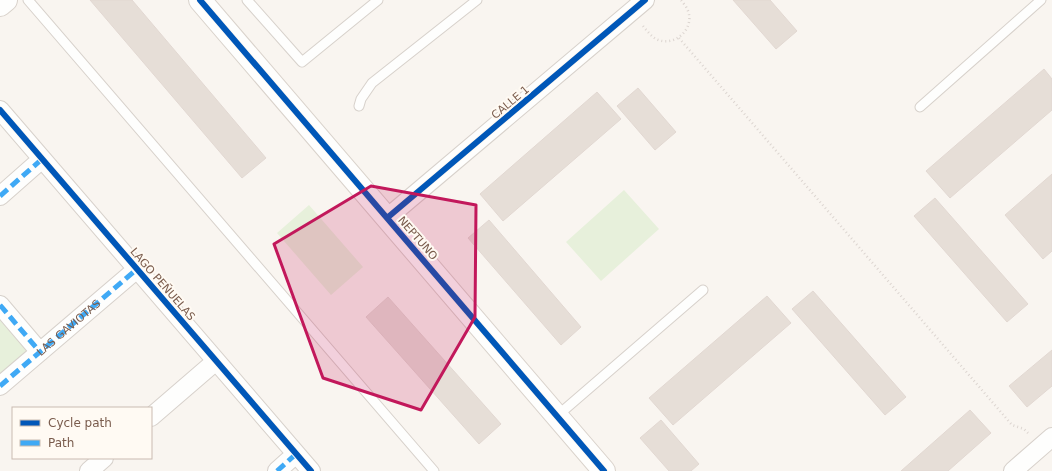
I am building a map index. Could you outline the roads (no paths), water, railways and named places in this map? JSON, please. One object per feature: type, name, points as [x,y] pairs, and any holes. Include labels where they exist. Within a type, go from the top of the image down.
[{"type":"street","points":[[0,5],[6,0]]},
{"type":"street","name":"NEPTUNO","points":[[200,0],[604,471]]},
{"type":"street","name":"CALLE 1","points":[[387,218],[645,0]]},
{"type":"street","name":"LAGO PEÑUELAS","points":[[0,110],[311,471]]},
{"type":"street","points":[[0,196],[42,159]]},
{"type":"street","name":"LAS GAVIOTAS","points":[[0,386],[137,269]]},
{"type":"street","points":[[0,305],[40,352]]},
{"type":"street","points":[[152,417],[216,361]]},
{"type":"street","points":[[1013,471],[1046,442]]},
{"type":"street","points":[[276,471],[296,454]]},
{"type":"street","points":[[89,471],[103,459]]},
{"type":"lane","points":[[28,0],[434,471]]},
{"type":"lane","points":[[247,0],[302,62],[378,0]]},
{"type":"lane","points":[[359,106],[365,92],[372,84],[477,0]]},
{"type":"lane","points":[[920,107],[1042,0]]},
{"type":"lane","points":[[557,416],[703,290]]}]
